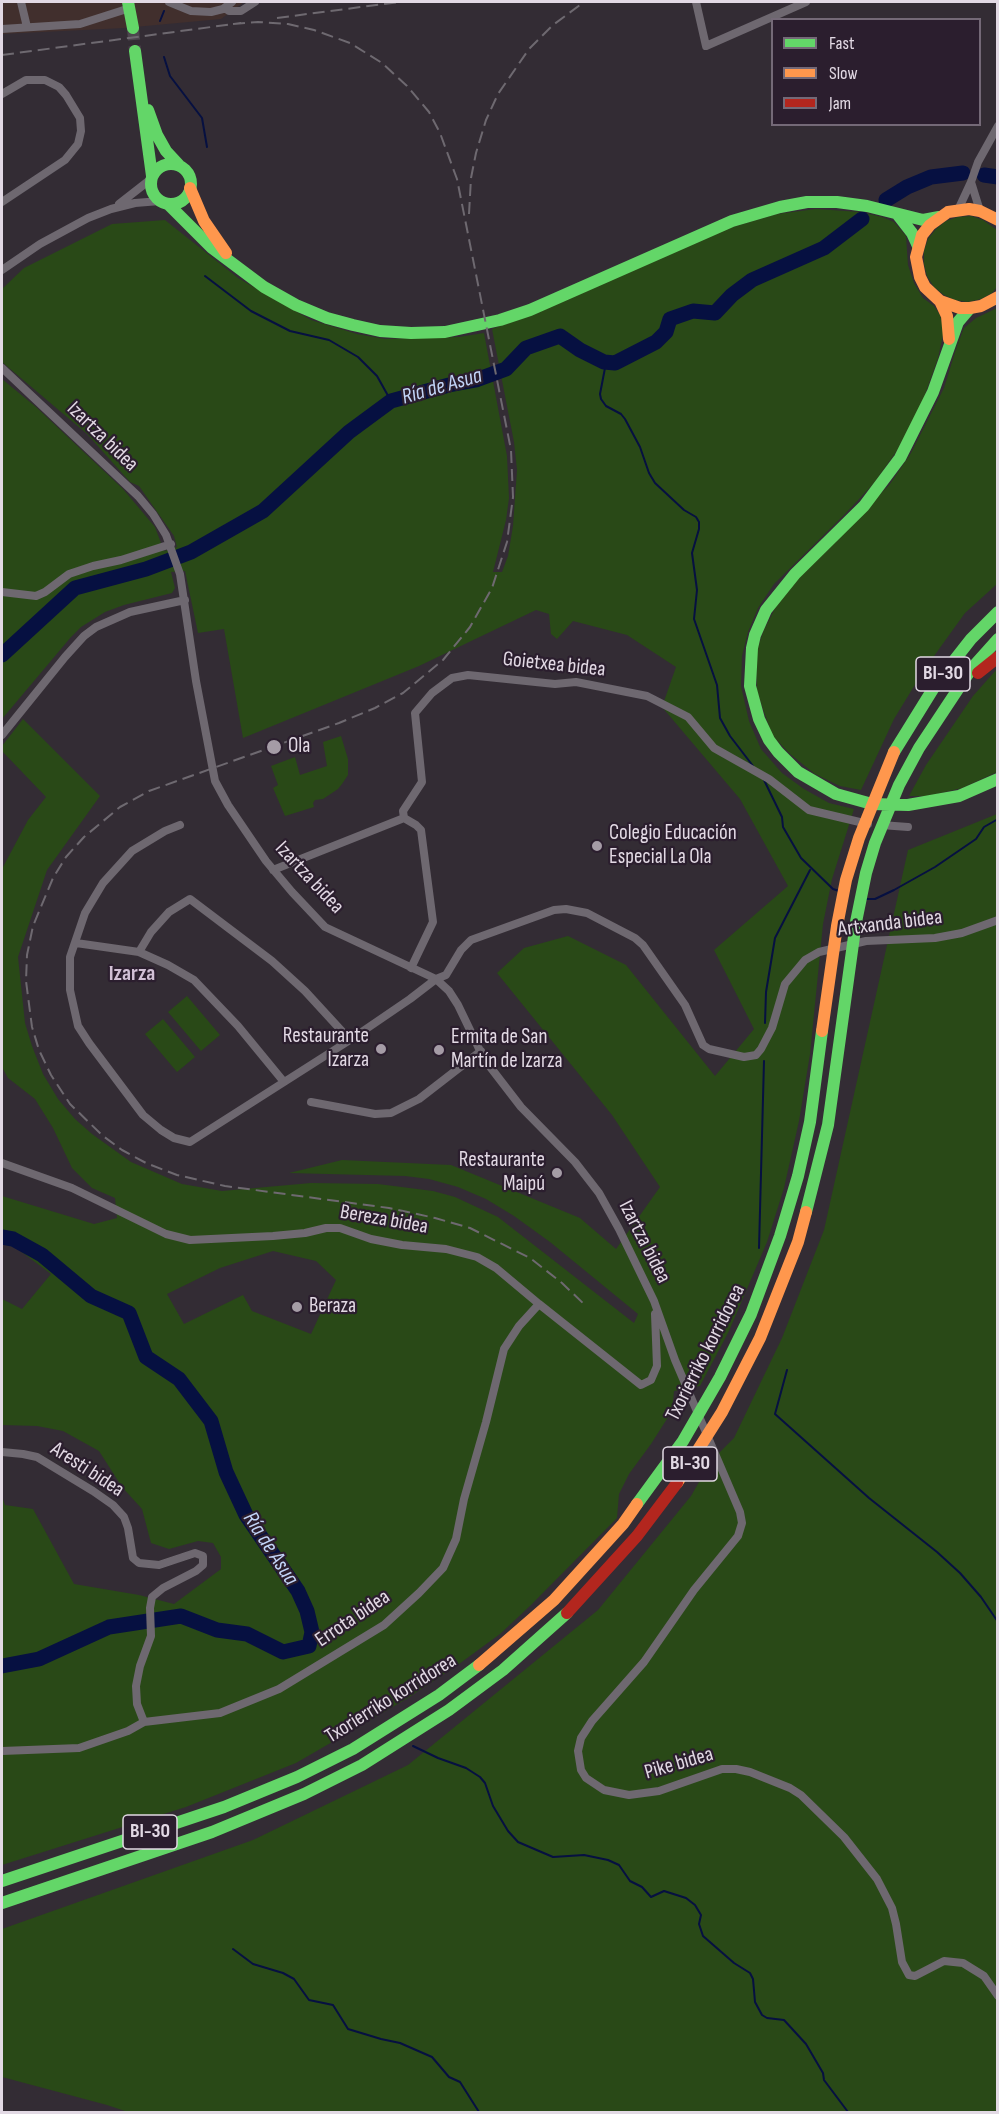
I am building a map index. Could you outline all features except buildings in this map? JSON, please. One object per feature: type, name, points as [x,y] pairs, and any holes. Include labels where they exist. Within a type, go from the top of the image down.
[{"type":"main road","points":[[129,4],[133,28]]},
{"type":"main road","points":[[135,51],[152,191],[212,248],[264,287],[296,305],[327,318],[380,331],[445,332],[500,320],[531,310],[732,221],[760,212],[807,202],[853,203],[923,220],[958,210],[980,211],[998,220]]},
{"type":"main road","points":[[141,89],[157,135],[179,165],[188,172],[190,188],[204,221],[234,264]]},
{"type":"main road","points":[[152,177],[160,166],[179,165]]},
{"type":"main road","points":[[164,202],[174,204],[184,199],[190,188]]},
{"type":"main road","points":[[898,215],[912,233],[918,246]]},
{"type":"main road","points":[[939,217],[922,235],[918,246],[917,267],[925,286],[940,301],[947,316],[949,342]]},
{"type":"main road","points":[[940,301],[960,308],[970,308],[981,306],[998,297]]},
{"type":"main road","points":[[970,308],[958,322],[925,411],[900,458],[864,506],[795,574],[766,610],[752,648],[750,686],[759,719],[769,740],[778,752],[804,777],[836,794],[872,804],[908,805],[960,796],[998,779]]},
{"type":"main road","name":"Txorierriko korridorea","points":[[2,1881],[224,1807],[297,1777],[353,1749],[467,1675],[538,1615],[595,1557],[643,1498],[689,1431],[720,1377],[751,1314],[780,1236],[804,1148],[816,1088],[829,979],[846,880],[882,778],[898,744],[938,681],[971,639],[998,612]]},
{"type":"main road","name":"Txorierriko korridorea","points":[[3,1903],[212,1832],[304,1794],[362,1765],[420,1730],[478,1689],[527,1650],[567,1613],[624,1552],[658,1509],[693,1459],[737,1386],[757,1345],[798,1242],[828,1125],[847,981],[866,873],[899,785],[919,748],[972,668],[998,639]]},
{"type":"main road","points":[[949,702],[983,667],[998,657]]},
{"type":"street","points":[[21,2],[27,27]]},
{"type":"street","points":[[169,2],[190,11],[211,12],[225,8],[232,2]]},
{"type":"street","points":[[225,8],[241,11],[255,2]]},
{"type":"street","points":[[696,2],[706,46],[806,2]]},
{"type":"street","points":[[2,29],[80,24],[129,4]]},
{"type":"street","points":[[2,94],[26,80],[45,80],[59,87],[66,95],[80,118],[81,131],[78,144],[65,160],[2,202]]},
{"type":"street","points":[[958,210],[978,162],[998,126]]},
{"type":"street","points":[[3,265],[40,243],[111,209],[152,177]]},
{"type":"street","points":[[971,182],[980,211]]},
{"type":"street","points":[[111,209],[135,203],[164,202]]},
{"type":"street","name":"Izartza bidea","points":[[2,369],[138,496],[153,514],[171,545],[179,572],[215,781],[228,805],[273,870],[325,927],[436,980],[449,991],[484,1059],[521,1107],[575,1162],[598,1193],[619,1229],[654,1301],[675,1360]]},
{"type":"street","points":[[2,592],[36,596],[69,574],[171,545]]},
{"type":"street","points":[[2,735],[65,657],[84,636],[96,627],[130,612],[184,600]]},
{"type":"street","name":"Goietxea bidea","points":[[404,818],[404,811],[422,782],[415,713],[432,693],[452,678],[468,675],[555,684],[576,682],[647,696],[688,717],[714,748],[769,779],[809,810],[868,824],[908,827]]},
{"type":"street","points":[[273,870],[404,818],[416,825],[421,831],[433,922],[411,968]]},
{"type":"street","points":[[180,825],[165,831],[132,851],[103,883],[85,913],[70,957],[70,990],[78,1026],[143,1115],[161,1131],[174,1138],[190,1142],[350,1040],[436,980]]},
{"type":"street","points":[[139,952],[151,932],[169,912],[190,899],[272,961],[305,991],[350,1040]]},
{"type":"street","name":"Artxanda bidea","points":[[436,980],[446,975],[461,950],[471,940],[554,910],[578,911],[625,932],[643,945],[684,1005],[703,1045],[727,1053],[752,1057],[761,1049],[771,1028],[785,984],[796,969],[819,952],[866,941],[935,938],[962,933],[998,920]]},
{"type":"street","points":[[76,943],[139,952],[194,980],[238,1026],[284,1082]]},
{"type":"street","points":[[311,1102],[375,1114],[391,1113],[419,1099],[481,1051]]},
{"type":"street","name":"Bereza bidea","points":[[2,1163],[72,1188],[166,1234],[190,1240],[273,1236],[340,1228],[370,1239],[446,1249],[477,1257],[496,1268],[641,1385],[651,1380],[657,1366],[654,1301]]},
{"type":"street","name":"Errota bidea","points":[[2,1751],[79,1748],[128,1731],[144,1722],[220,1713],[279,1689],[384,1625],[443,1568],[456,1539],[464,1499],[504,1349],[519,1326],[539,1304]]},
{"type":"street","name":"Pike bidea","points":[[675,1360],[740,1512],[742,1523],[738,1536],[694,1590],[644,1662],[592,1721],[581,1738],[578,1751],[581,1770],[586,1778],[604,1790],[629,1795],[659,1791],[722,1769],[736,1768],[790,1788],[801,1795],[844,1837],[877,1879],[892,1908],[902,1962],[909,1975],[915,1976],[944,1961],[963,1963],[984,1976],[998,1996]]},
{"type":"street","name":"Aresti bidea","points":[[2,1452],[37,1457],[113,1505],[124,1517],[133,1558],[139,1563],[159,1565],[195,1553],[203,1556],[203,1565],[196,1571],[163,1588],[152,1597],[151,1636],[140,1666],[136,1686],[137,1704],[144,1722]]},
{"type":"shaded area","points":[[2,2],[244,2],[221,19],[124,28],[2,34]]},
{"type":"green space","points":[[816,209],[860,212],[894,222],[906,236],[908,265],[914,283],[923,298],[934,306],[940,315],[944,330],[938,358],[923,400],[898,449],[874,483],[774,584],[758,608],[748,632],[742,656],[741,686],[749,721],[761,749],[782,773],[804,789],[829,803],[854,809],[832,879],[823,924],[810,1054],[799,1121],[784,1188],[767,1242],[729,1331],[700,1386],[674,1391],[672,1411],[629,1474],[619,1494],[617,1518],[500,1634],[408,1698],[296,1763],[186,1807],[2,1865],[2,1496],[5,1505],[33,1509],[74,1584],[139,1595],[174,1604],[221,1569],[221,1557],[213,1543],[198,1541],[169,1549],[151,1543],[142,1509],[122,1487],[99,1451],[63,1431],[37,1426],[2,1425],[2,1299],[22,1309],[51,1274],[15,1247],[2,1244],[2,1196],[94,1224],[117,1218],[115,1198],[92,1188],[72,1168],[53,1128],[35,1099],[8,1078],[2,1067],[2,869],[28,820],[46,797],[2,751],[2,746],[23,719],[100,796],[47,870],[18,957],[25,1023],[32,1046],[43,1074],[58,1099],[75,1119],[131,1162],[182,1184],[222,1191],[311,1183],[378,1184],[433,1191],[455,1197],[498,1217],[634,1323],[638,1314],[550,1242],[486,1199],[458,1187],[429,1179],[405,1176],[289,1173],[342,1160],[451,1165],[580,1218],[616,1249],[660,1187],[612,1115],[497,973],[524,948],[568,936],[626,965],[715,1076],[754,1029],[714,950],[788,886],[740,799],[662,707],[676,667],[627,635],[573,621],[557,639],[551,634],[549,614],[536,610],[419,666],[243,738],[224,629],[198,633],[185,571],[171,572],[175,588],[172,593],[105,612],[81,627],[2,719],[2,379],[36,407],[123,489],[155,527],[164,551],[177,547],[174,536],[139,486],[130,482],[87,434],[2,362],[2,289],[24,268],[112,224],[165,220],[238,278],[311,320],[357,334],[385,339],[459,337],[484,333],[507,456],[509,498],[493,572],[502,572],[508,556],[513,526],[517,470],[514,442],[492,329],[729,228],[777,214]],"holes":[[[273,1251],[316,1261],[336,1280],[311,1334],[252,1311],[243,1295],[184,1324],[167,1294],[220,1268]]]},
{"type":"green space","points":[[971,216],[983,220],[997,230],[997,287],[981,299],[968,302],[955,300],[934,287],[927,276],[924,251],[928,239],[946,221]]},
{"type":"green space","points":[[997,308],[997,584],[965,613],[924,670],[894,719],[861,790],[840,786],[815,774],[790,754],[772,735],[757,691],[756,652],[764,630],[782,595],[890,484],[911,453],[944,388],[964,328],[976,318]]},
{"type":"green space","points":[[997,669],[997,772],[962,788],[928,796],[909,796],[926,765],[973,696]]},
{"type":"green space","points":[[341,736],[348,759],[348,775],[342,784],[323,799],[315,800],[314,807],[285,816],[273,788],[278,785],[271,766],[295,757],[300,775],[327,766],[323,742]]},
{"type":"green space","points":[[997,814],[997,2112],[128,2112],[2,2077],[2,1929],[253,1840],[408,1765],[598,1610],[691,1496],[711,1461],[734,1438],[782,1338],[824,1230],[908,850]]},
{"type":"green space","points":[[187,996],[220,1035],[201,1051],[168,1012]]},
{"type":"green space","points":[[163,1019],[195,1057],[177,1072],[145,1034]]},
{"type":"waterway","points":[[160,21],[164,11]]},
{"type":"waterway","points":[[164,57],[170,76],[202,118],[207,147]]},
{"type":"waterway","points":[[886,200],[907,187],[931,177],[963,173]]},
{"type":"waterway","points":[[984,175],[998,177]]},
{"type":"waterway","name":"Ría de Asua","points":[[2,655],[75,588],[146,569],[191,552],[263,511],[349,432],[391,401],[476,380],[506,369],[526,348],[560,336],[580,350],[604,362],[615,363],[656,342],[666,332],[670,319],[693,311],[715,313],[732,295],[752,280],[824,248],[862,219]]},
{"type":"waterway","points":[[205,276],[251,311],[290,331],[329,340],[358,357],[377,376],[391,401]]},
{"type":"waterway","points":[[604,362],[601,399],[606,406],[621,414],[625,419],[655,483],[699,522],[692,553],[697,590],[694,619],[717,685],[720,718],[730,736],[753,766]]},
{"type":"waterway","points":[[764,780],[782,817],[783,827],[801,858],[833,889],[839,891]]},
{"type":"waterway","points":[[867,899],[875,899],[935,867],[976,839],[984,827],[998,819]]},
{"type":"waterway","points":[[765,1023],[766,992],[775,938],[810,870]]},
{"type":"waterway","points":[[759,1248],[764,1061]]},
{"type":"waterway","name":"Ría de Asua","points":[[2,1237],[13,1239],[42,1255],[91,1296],[129,1313],[146,1357],[179,1379],[211,1421],[226,1472],[246,1515],[298,1591],[307,1611],[312,1632],[309,1646],[283,1652],[247,1634],[217,1630],[181,1616],[109,1627],[39,1659],[2,1666]]},
{"type":"waterway","points":[[787,1370],[775,1414],[869,1498],[960,1573],[981,1597],[998,1622]]},
{"type":"waterway","points":[[413,1746],[466,1768],[480,1777],[485,1783],[493,1806],[508,1831],[518,1842],[553,1857],[584,1855],[608,1860],[619,1865],[630,1881],[642,1887],[651,1897],[664,1891],[686,1898],[695,1905],[701,1915],[699,1924],[703,1936],[734,1963],[750,1973],[753,1979],[755,2002],[762,2015],[767,2018],[784,2020],[806,2044],[823,2073],[824,2080],[848,2112]]},
{"type":"waterway","points":[[233,1949],[253,1964],[283,1973],[294,1979],[309,2000],[333,2005],[348,2029],[400,2043],[432,2057],[449,2077],[460,2082],[479,2112]]},
{"type":"tunnel","points":[[133,28],[135,51]]},
{"type":"railway","points":[[277,18],[399,2]]},
{"type":"railway","points":[[469,214],[471,178],[476,153],[486,120],[498,94],[529,49],[553,25],[584,2]]},
{"type":"railway","points":[[233,24],[258,22],[288,24],[314,30],[350,43],[382,63],[407,86],[429,112],[440,133],[457,179],[511,450],[513,497],[507,542],[492,588],[470,627],[443,660],[403,693],[339,723],[149,791],[120,807],[84,837],[66,857],[53,878],[33,926],[27,955],[26,981],[32,1027],[39,1050],[51,1075],[70,1104],[103,1136],[146,1163],[177,1175],[225,1186],[389,1208],[470,1228],[530,1258],[562,1283],[586,1306]]},
{"type":"railway","points":[[2,55],[241,23]]},
{"type":"traffic: fast","points":[[128,2],[133,28]]},
{"type":"traffic: fast","points":[[135,51],[152,176]]},
{"type":"traffic: fast","points":[[148,110],[157,135],[166,151],[179,165]]},
{"type":"traffic: fast","points":[[171,164],[179,165],[185,170],[190,176],[191,184],[190,192],[185,198],[179,203],[171,204],[163,203],[157,198],[152,192],[151,184],[152,176],[157,170],[163,165],[171,164]]},
{"type":"traffic: fast","points":[[168,204],[212,248],[264,287],[296,305],[327,318],[353,325],[380,331],[411,333],[445,332],[500,320],[530,310],[732,221],[780,207],[807,202],[837,202],[867,206],[923,220],[939,217]]},
{"type":"traffic: fast","points":[[898,215],[912,233],[918,246]]},
{"type":"traffic: fast","points":[[970,308],[958,322],[933,392],[900,458],[864,506],[795,574],[766,610],[752,648],[750,686],[759,719],[769,740],[778,752],[798,772],[836,794],[872,804],[908,805],[959,796],[998,779]]},
{"type":"traffic: fast","points":[[894,752],[938,681],[971,639],[998,612]]},
{"type":"traffic: fast","points":[[806,1212],[828,1125],[856,922],[875,843],[899,785],[919,748],[972,668],[998,639]]},
{"type":"traffic: fast","points":[[637,1504],[683,1441],[720,1377],[751,1314],[780,1236],[798,1176],[810,1122],[822,1031]]},
{"type":"traffic: fast","points":[[2,1903],[212,1832],[304,1794],[362,1765],[449,1710],[503,1670],[567,1613]]},
{"type":"traffic: fast","points":[[2,1881],[224,1807],[297,1777],[353,1749],[439,1695],[479,1665]]},
{"type":"traffic: slow","points":[[190,188],[204,221],[226,253]]},
{"type":"traffic: slow","points":[[998,220],[980,211],[969,209],[948,212],[930,225],[922,235],[916,257],[920,277],[925,287],[940,301],[960,308],[970,308],[981,306],[998,297]]},
{"type":"traffic: slow","points":[[940,301],[947,316],[949,339]]},
{"type":"traffic: slow","points":[[822,1031],[846,880],[859,838],[894,752]]},
{"type":"traffic: slow","points":[[677,1483],[722,1412],[760,1338],[798,1242],[806,1212]]},
{"type":"traffic: slow","points":[[479,1665],[554,1600],[623,1524],[637,1504]]},
{"type":"traffic: jam","points":[[978,673],[998,657]]},
{"type":"traffic: jam","points":[[567,1613],[637,1536],[677,1483]]},
{"type":"place","name":"Ola","points":[[274,747]]},
{"type":"place","name":"Colegio Educación Especial La Ola","points":[[597,846]]},
{"type":"place","name":"Restaurante Izarza","points":[[381,1049]]},
{"type":"place","name":"Ermita de San Martín de Izarza","points":[[439,1050]]},
{"type":"place","name":"Restaurante Maipú","points":[[557,1173]]},
{"type":"place","name":"Beraza","points":[[297,1307]]},
{"type":"district","name":"Izarza","points":[[132,974]]}]
